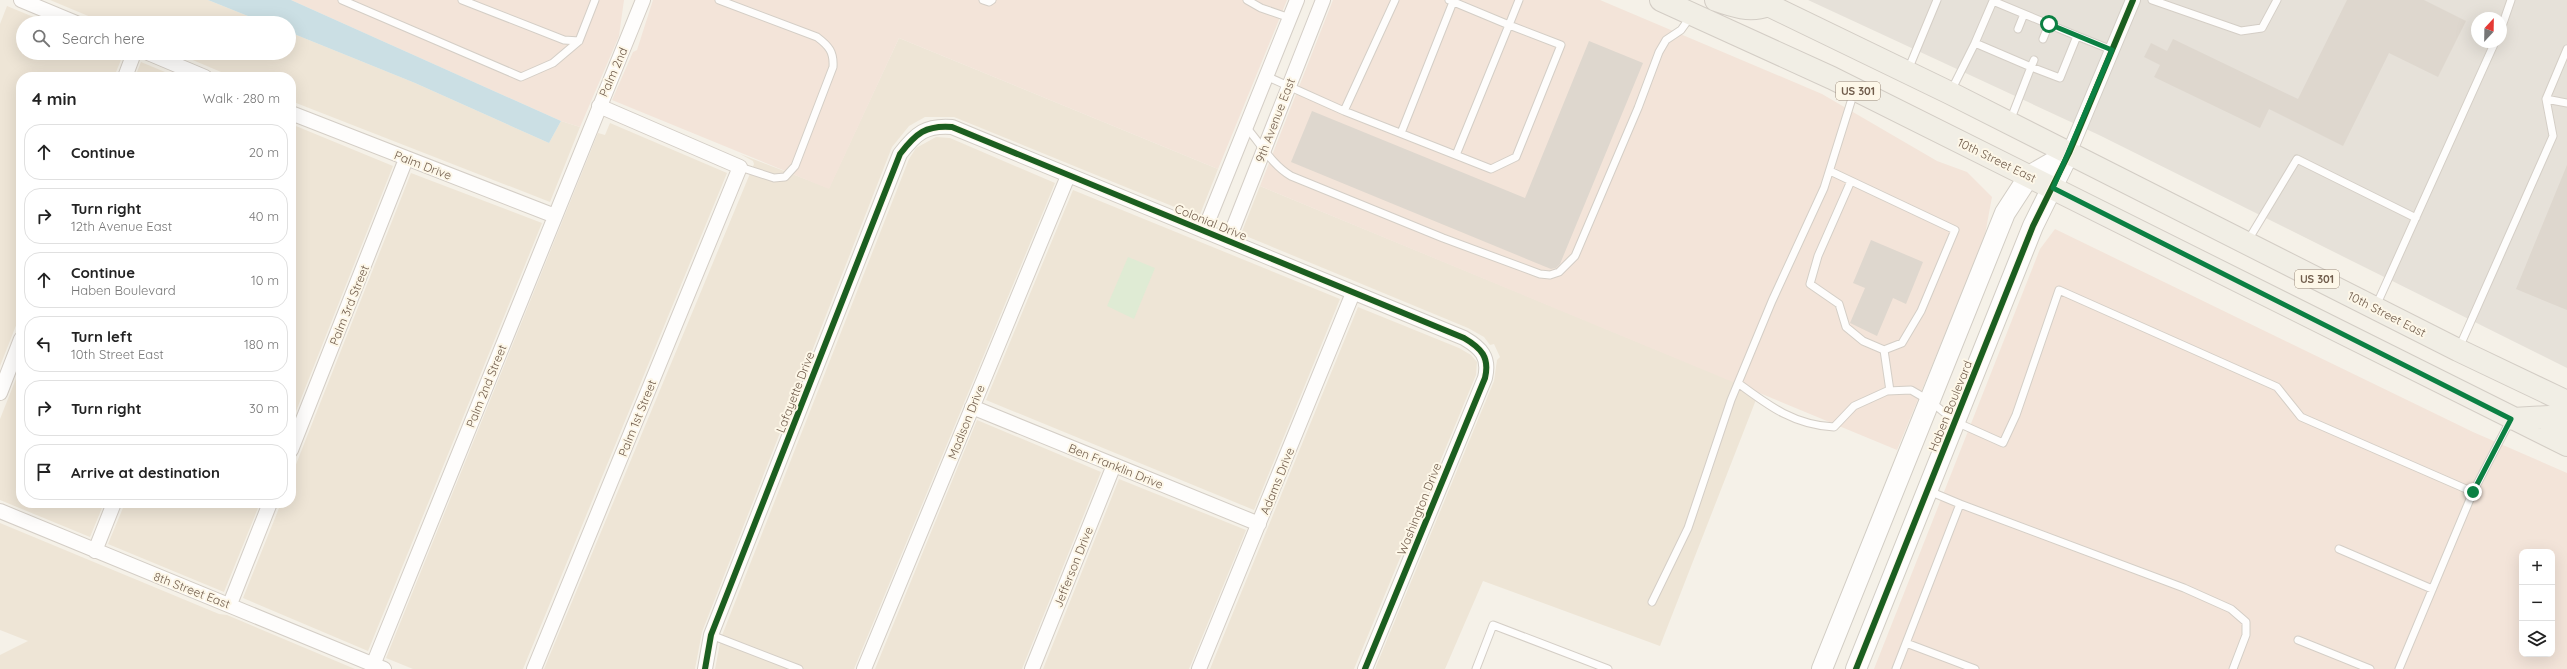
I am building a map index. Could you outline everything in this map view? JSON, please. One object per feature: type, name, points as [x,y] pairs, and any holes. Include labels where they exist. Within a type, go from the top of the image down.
[{"type":"main road","name":"10th Street East","points":[[1661,0],[1855,90],[2030,176],[2511,419],[2567,445]]},
{"type":"main road","points":[[1716,0],[1737,8],[1759,8],[1765,2]]},
{"type":"main road","name":"10th Street East","points":[[1765,2],[1950,93],[2458,350],[2567,402]]},
{"type":"main road","points":[[2511,419],[2549,417],[2567,422]]},
{"type":"street","points":[[21,0],[59,16]]},
{"type":"street","name":"Palm 2nd","points":[[628,39],[634,0]]},
{"type":"street","name":"Palm 2nd","points":[[599,106],[643,0]]},
{"type":"street","name":"9th Avenue East","points":[[1204,230],[1297,0]]},
{"type":"street","name":"9th Avenue East","points":[[1228,241],[1323,0]]},
{"type":"street","points":[[2069,153],[2134,0]]},
{"type":"street","points":[[127,72],[131,60]]},
{"type":"street","points":[[165,60],[193,72]]},
{"type":"street","points":[[599,106],[740,167]]},
{"type":"street","name":"Palm 2nd Street","points":[[378,667],[599,106]]},
{"type":"street","name":"Palm Drive","points":[[296,115],[555,216]]},
{"type":"street","name":"Colonial Drive","points":[[922,132],[936,126],[952,127],[1464,338],[1478,346],[1486,357]]},
{"type":"street","name":"Lafayette Drive","points":[[705,669],[711,635],[900,154],[910,140],[922,132]]},
{"type":"street","name":"Haben Boulevard","points":[[1822,669],[2005,213],[2030,176],[2069,153]]},
{"type":"street","name":"Haben Boulevard","points":[[1856,669],[1956,422],[2033,226],[2069,153]]},
{"type":"street","name":"Palm 3rd Street","points":[[296,437],[406,159]]},
{"type":"street","name":"Palm 1st Street","points":[[534,669],[740,167]]},
{"type":"street","name":"Madison Drive","points":[[864,669],[1068,176]]},
{"type":"street","name":"Adams Drive","points":[[1199,669],[1353,293]]},
{"type":"street","points":[[0,393],[16,353]]},
{"type":"street","name":"Washington Drive","points":[[1365,669],[1485,378],[1488,367],[1486,357]]},
{"type":"street","name":"Ben Franklin Drive","points":[[972,407],[1259,524]]},
{"type":"street","name":"Jefferson Drive","points":[[1032,669],[1114,465]]},
{"type":"street","points":[[95,551],[112,508]]},
{"type":"street","points":[[230,604],[268,508]]},
{"type":"street","name":"8th Street East","points":[[0,511],[223,604],[230,604],[378,667]]},
{"type":"lane","points":[[342,0],[521,77],[553,63],[579,41],[595,0]]},
{"type":"lane","points":[[462,0],[564,40],[579,41]]},
{"type":"lane","points":[[719,0],[817,38],[829,45],[834,55],[833,67],[795,166],[785,177],[774,178],[740,167]]},
{"type":"lane","points":[[983,0],[989,2],[992,0]]},
{"type":"lane","points":[[1248,0],[1261,8],[1290,18]]},
{"type":"lane","points":[[1344,111],[1394,0]]},
{"type":"lane","points":[[1456,155],[1519,0]]},
{"type":"lane","points":[[1908,72],[1937,0]]},
{"type":"lane","points":[[2152,0],[2241,31],[2262,28],[2277,0]]},
{"type":"lane","points":[[2507,12],[2511,0]]},
{"type":"lane","points":[[1266,76],[1289,84],[1344,111],[1401,134],[1491,169],[1516,156],[1561,45],[1451,1],[1401,134]]},
{"type":"lane","points":[[1950,93],[1975,43],[1993,1],[2112,50]]},
{"type":"lane","points":[[1246,126],[1264,148],[1273,162],[1292,176],[1496,259],[1540,274],[1550,275],[1559,272],[1575,256],[1638,108],[1659,52],[1666,40],[1688,22],[1692,14]]},
{"type":"lane","points":[[2018,29],[2024,14]]},
{"type":"lane","points":[[2043,39],[2049,24]]},
{"type":"lane","points":[[1975,43],[2008,53],[2031,67],[2060,78],[2077,36]]},
{"type":"lane","points":[[2375,308],[2492,48]]},
{"type":"lane","points":[[2458,350],[2553,136],[2546,99],[2567,49]]},
{"type":"lane","points":[[2009,123],[2034,60]]},
{"type":"lane","points":[[1652,602],[1688,528],[1738,383],[1824,188],[1855,90]]},
{"type":"lane","points":[[2546,99],[2567,103]]},
{"type":"lane","points":[[2246,242],[2297,158],[2416,218]]},
{"type":"lane","points":[[1830,171],[1955,230],[1917,318],[1902,342],[1884,350],[1863,341],[1846,327],[1839,304],[1810,284],[1818,256],[1851,181]]},
{"type":"lane","points":[[1738,383],[1775,410],[1812,426],[1834,428],[1854,406],[1890,391],[1911,390],[1930,401],[1956,422],[2003,443],[2016,415],[2059,290],[2277,387],[2301,417],[2473,492]]},
{"type":"lane","points":[[1884,350],[1890,391]]},
{"type":"lane","points":[[2399,669],[2473,492],[2511,419]]},
{"type":"lane","points":[[1928,490],[1960,504],[2184,588],[2230,609],[2246,622],[2246,635],[2233,669]]},
{"type":"lane","points":[[1896,669],[1960,504]]},
{"type":"lane","points":[[2339,549],[2432,589]]},
{"type":"lane","points":[[1476,669],[1493,625],[1608,669]]},
{"type":"lane","points":[[711,635],[799,669]]},
{"type":"lane","points":[[2298,640],[2370,669]]},
{"type":"lane","points":[[1906,643],[1975,669]]},
{"type":"shaded area","points":[[50,0],[208,0],[248,16],[88,16]]},
{"type":"shaded area","points":[[208,0],[291,0],[561,121],[549,143],[415,83],[296,35],[296,16],[248,16]]},
{"type":"shaded area","points":[[291,0],[624,0],[619,36],[580,127],[561,121]]},
{"type":"shaded area","points":[[653,0],[1287,0],[1218,169],[899,38],[829,189],[612,100],[633,52],[637,50]]},
{"type":"shaded area","points":[[1333,0],[1600,0],[1822,94],[1937,161],[1967,172],[1992,197],[1984,240],[1897,450],[1260,186]]},
{"type":"shaded area","points":[[1808,0],[2567,0],[2567,368],[2099,135]]},
{"type":"shaded area","points":[[7,6],[31,16],[16,16],[16,60],[121,60],[116,72],[16,72],[16,326],[0,366],[0,24]]},
{"type":"shaded area","points":[[296,35],[415,83],[549,143],[561,121],[580,127],[550,202],[296,103],[296,72],[221,72],[193,60],[296,60]]},
{"type":"shaded area","points":[[899,38],[1218,169],[1199,217],[954,117],[925,117],[909,126],[892,147],[702,632],[695,669],[544,669],[754,164],[753,161],[740,154],[829,188]]},
{"type":"shaded area","points":[[141,62],[165,72],[137,72]]},
{"type":"shaded area","points":[[610,123],[727,173],[523,669],[413,669],[386,658],[598,133],[605,135]]},
{"type":"shaded area","points":[[296,126],[393,166],[296,411]]},
{"type":"shaded area","points":[[936,137],[950,138],[1055,183],[854,669],[715,669],[721,638],[909,159],[916,148]]},
{"type":"shaded area","points":[[411,173],[542,223],[368,651],[243,598],[279,508],[296,508],[296,464]]},
{"type":"shaded area","points":[[1260,186],[1759,392],[1660,646],[1483,581],[1445,669],[1375,669],[1494,381],[1497,360],[1500,357],[1494,344],[1490,345],[1484,337],[1468,328],[1241,234]]},
{"type":"shaded area","points":[[1073,190],[1340,299],[1254,510],[986,400]]},
{"type":"shaded area","points":[[2055,229],[2473,432],[2567,473],[2567,669],[1874,669],[2040,249]]},
{"type":"shaded area","points":[[1358,307],[1459,348],[1471,355],[1477,362],[1476,375],[1354,669],[1210,669]]},
{"type":"shaded area","points":[[16,379],[16,507],[0,500],[0,419]]},
{"type":"shaded area","points":[[977,420],[1101,472],[1022,669],[875,669]]},
{"type":"shaded area","points":[[1119,479],[1246,530],[1189,669],[1043,669]]},
{"type":"shaded area","points":[[19,508],[102,508],[90,537]]},
{"type":"shaded area","points":[[123,508],[258,508],[224,592],[108,544]]},
{"type":"shaded area","points":[[0,523],[219,614],[227,615],[355,669],[0,669],[0,655],[28,641],[0,630]]},
{"type":"green space","points":[[1128,257],[1155,268],[1134,319],[1107,306]]},
{"type":"building","points":[[2347,0],[2424,0],[2466,21],[2438,77],[2389,53],[2343,146],[2269,109],[2260,128],[2154,77],[2160,65],[2144,57],[2151,43],[2167,51],[2173,39],[2298,99]]},
{"type":"building","points":[[1589,41],[1643,63],[1560,264],[1556,268],[1551,269],[1291,162],[1312,111],[1525,198]]},
{"type":"building","points":[[2567,165],[2567,310],[2516,289]]},
{"type":"building","points":[[1871,240],[1923,262],[1906,304],[1893,298],[1877,336],[1850,323],[1865,288],[1853,283]]},
{"type":"cycle path","points":[[1856,669],[2033,226],[2069,153],[2133,0]]},
{"type":"cycle path","points":[[705,669],[711,635],[900,154],[911,141],[922,132],[935,127],[952,127],[1464,338],[1483,354],[1486,364],[1485,378],[1365,669]]},
{"type":"route","points":[[2049,24],[2112,50],[2053,188],[2511,419],[2473,492]]}]
